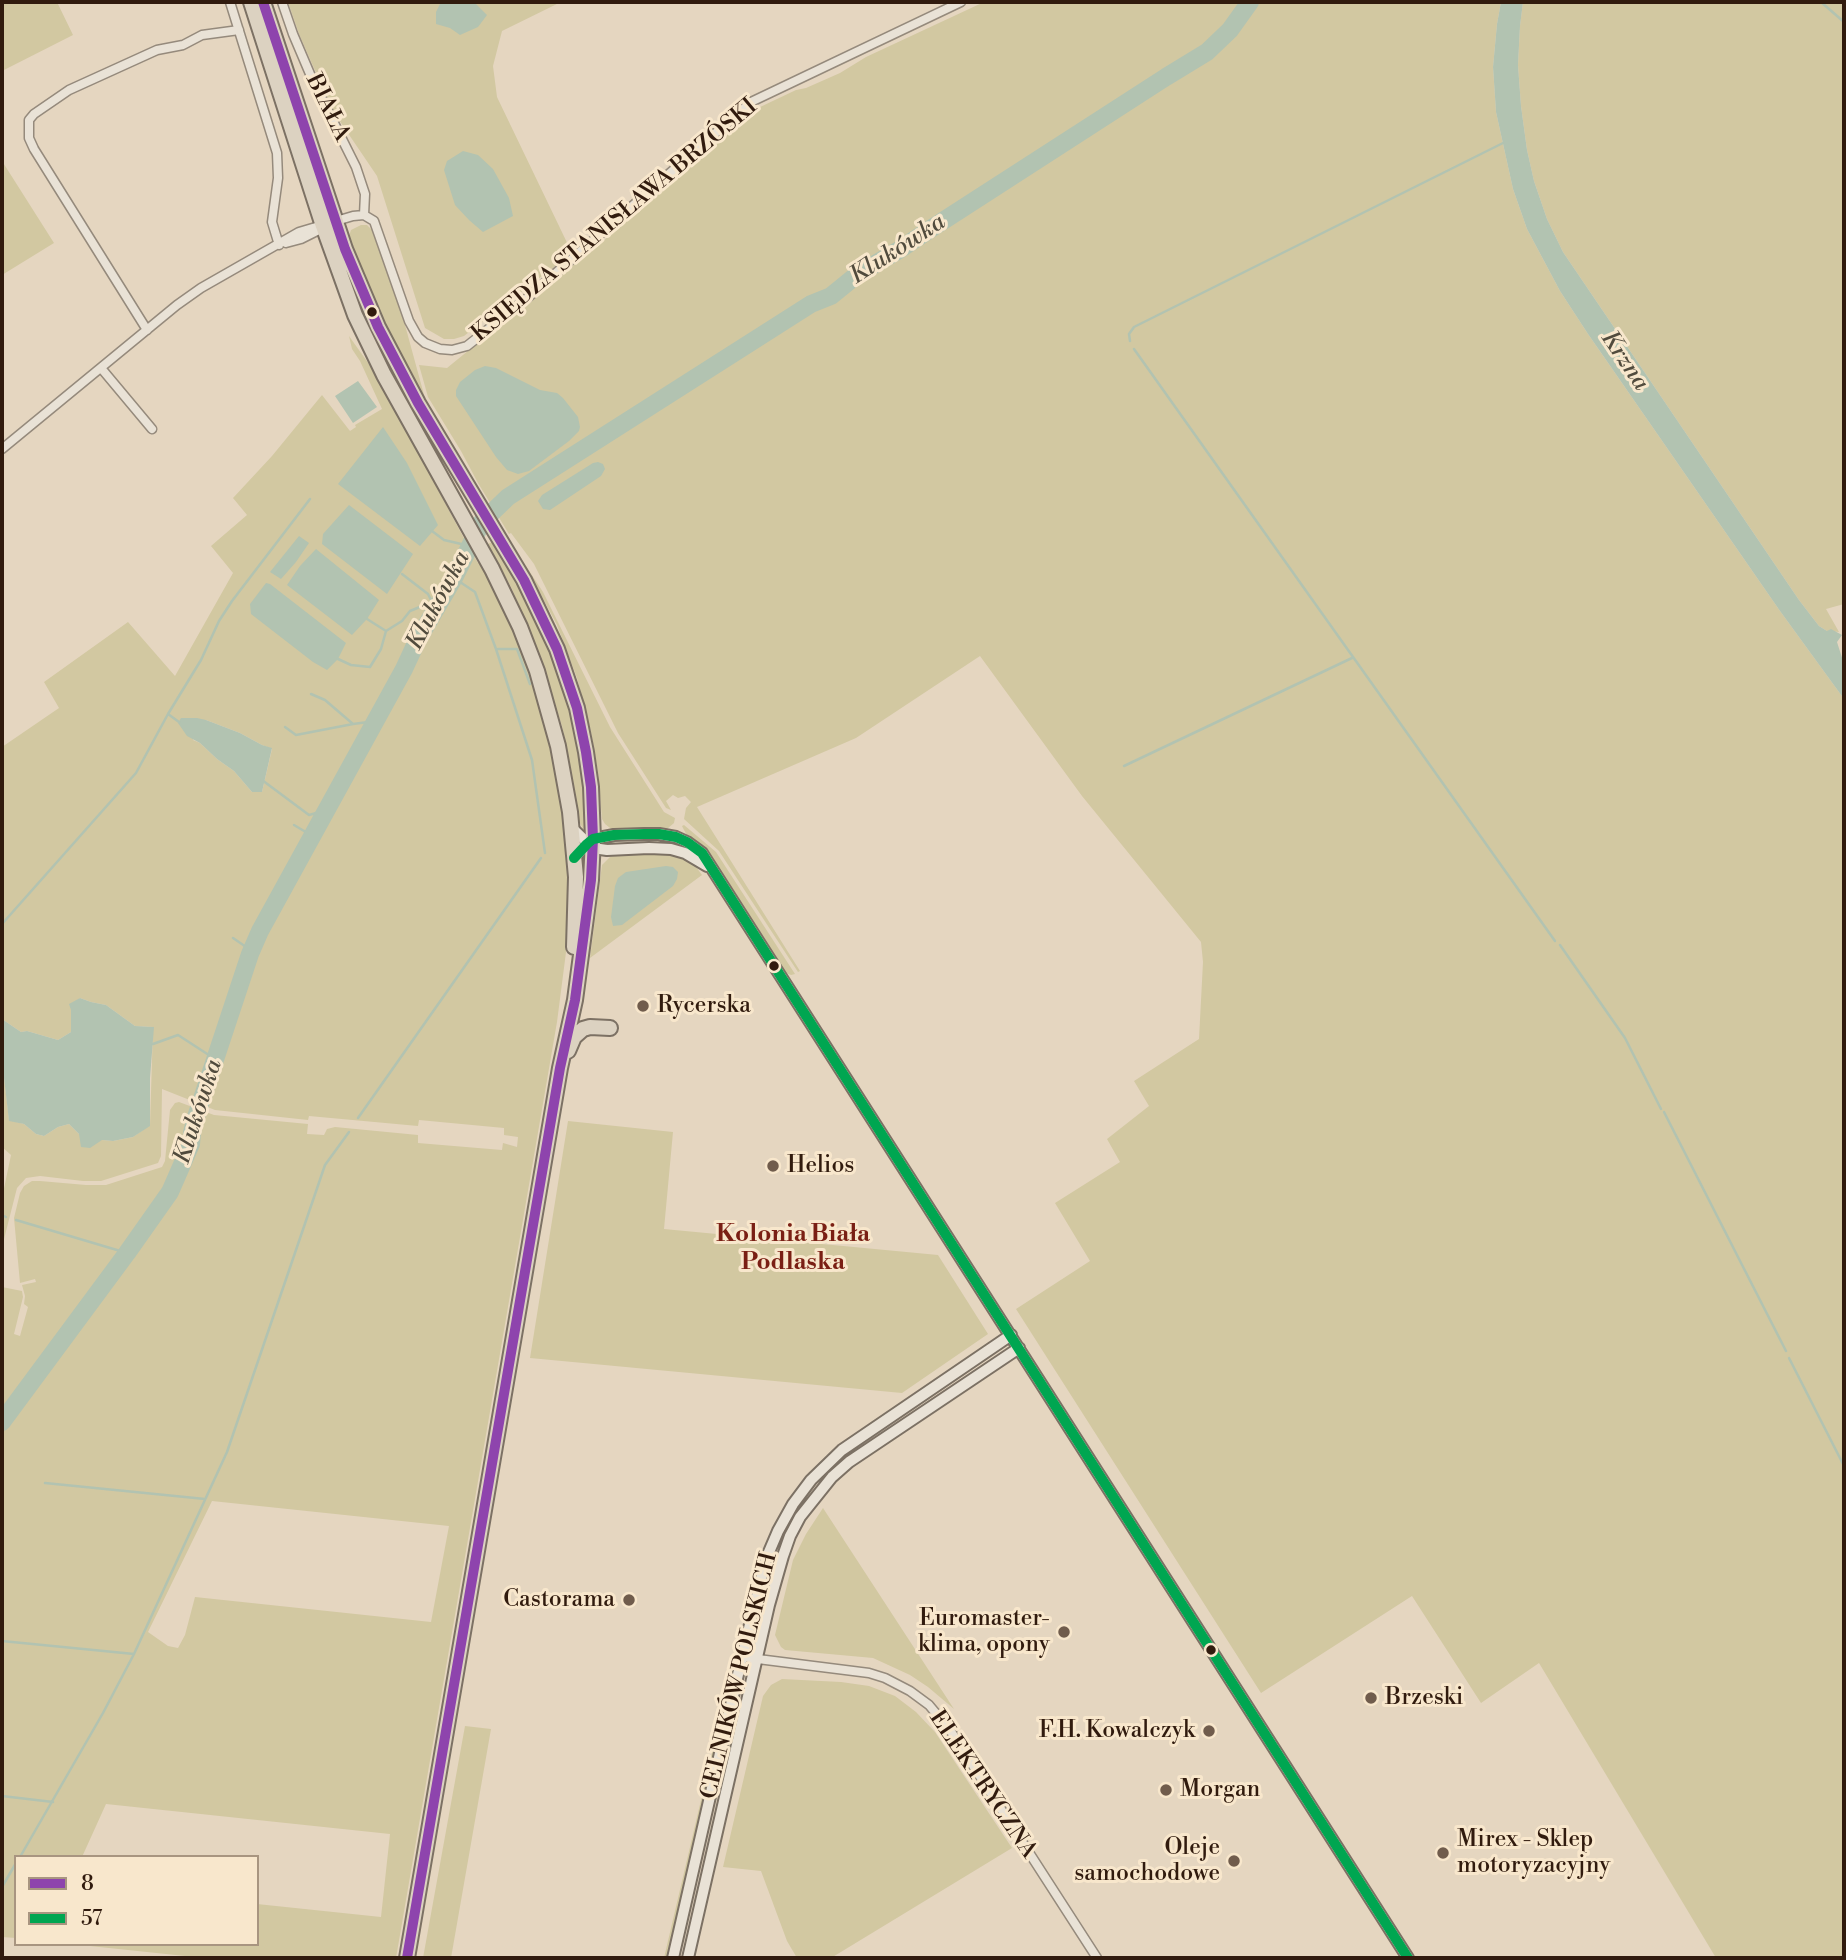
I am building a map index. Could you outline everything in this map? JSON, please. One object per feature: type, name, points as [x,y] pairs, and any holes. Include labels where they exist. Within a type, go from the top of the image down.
[{"type":"highway","points":[[251,2],[330,224],[383,338],[408,385],[501,540],[558,649],[573,695],[591,787],[587,923],[575,1000],[560,1068],[407,1958]]},
{"type":"highway","points":[[262,2],[330,224],[345,290],[372,351],[486,557],[520,627],[543,691],[562,762],[572,828],[576,928],[566,1035]]},
{"type":"highway","points":[[560,1068],[577,1033],[590,1027],[610,1028]]},
{"type":"street","points":[[230,2],[277,153],[278,178],[272,222],[279,245]]},
{"type":"street","name":"BIAŁA","points":[[282,2],[313,81],[356,167],[365,194],[364,215]]},
{"type":"street","name":"KSIĘDZA STANISŁAWA BRZÓSKI","points":[[364,215],[372,218],[376,224],[415,334],[437,349],[452,350],[464,347],[478,339],[525,300],[751,103],[961,2]]},
{"type":"street","points":[[147,330],[34,149],[29,138],[29,120],[69,90],[157,50],[183,45],[202,36],[239,30]]},
{"type":"street","points":[[2,449],[201,288],[279,245],[302,239],[330,224],[364,215]]},
{"type":"street","points":[[102,368],[152,429]]},
{"type":"street","points":[[572,828],[591,844],[607,850],[671,849],[685,853],[713,869],[1408,1958]]},
{"type":"street","points":[[574,858],[591,844]]},
{"type":"street","name":"CELNIKÓW POLSKICH","points":[[673,1958],[766,1559],[778,1531],[793,1504],[842,1450],[1011,1335]]},
{"type":"street","name":"CELNIKÓW POLSKICH","points":[[688,1958],[773,1593],[790,1536],[800,1517],[832,1477],[849,1462],[1019,1348]]},
{"type":"street","points":[[823,1468],[832,1477]]},
{"type":"street","name":"ELEKTRYCZNA","points":[[742,1657],[869,1673],[910,1690],[929,1705],[950,1730],[1097,1958]]},
{"type":"shaded area","points":[[2,2],[57,2],[73,35],[2,71]]},
{"type":"shaded area","points":[[288,2],[561,2],[502,31],[493,66],[497,97],[572,253],[464,336],[444,339],[425,328],[377,176],[335,114],[299,34]]},
{"type":"shaded area","points":[[984,2],[1501,2],[1493,67],[1496,112],[1513,189],[1527,229],[1560,291],[1588,334],[1844,699],[1844,1958],[1716,1958],[1539,1663],[1481,1703],[1412,1596],[1261,1693],[1016,1309],[1090,1261],[1055,1203],[1120,1162],[1107,1139],[1149,1106],[1134,1081],[1199,1039],[1203,962],[1201,942],[1082,796],[980,656],[856,738],[697,807],[800,971],[798,972],[719,851],[684,819],[686,808],[691,802],[685,796],[678,798],[673,795],[666,801],[671,810],[666,808],[618,733],[534,564],[511,533],[509,534],[428,397],[419,365],[447,368],[620,227],[758,108],[840,73],[866,57]]},
{"type":"shaded area","points":[[1523,2],[1844,2],[1844,604],[1826,609],[1839,632],[1827,631],[1819,626],[1799,600],[1563,252],[1547,219],[1527,150],[1518,65]]},
{"type":"shaded area","points":[[2,161],[54,243],[2,275]]},
{"type":"shaded area","points":[[367,225],[374,232],[405,325],[426,402],[461,460],[409,378],[347,242],[351,230]]},
{"type":"shaded area","points":[[349,336],[376,374],[466,542],[478,563],[481,562],[505,606],[528,662],[557,763],[569,854],[569,929],[557,1022],[396,1958],[204,1958],[90,1946],[259,1946],[259,1904],[381,1917],[390,1834],[106,1804],[83,1855],[14,1855],[14,1938],[2,1937],[2,1287],[22,1291],[14,1334],[20,1336],[28,1307],[24,1304],[22,1285],[36,1282],[35,1279],[20,1283],[14,1218],[24,1186],[32,1181],[106,1185],[162,1167],[165,1161],[170,1110],[179,1102],[214,1115],[308,1124],[307,1134],[324,1135],[327,1129],[335,1127],[418,1135],[418,1143],[502,1150],[503,1143],[517,1147],[518,1137],[504,1135],[504,1128],[419,1120],[418,1126],[309,1116],[308,1120],[215,1110],[162,1089],[161,1156],[158,1163],[101,1181],[40,1176],[26,1178],[17,1188],[2,1247],[2,1198],[11,1155],[2,1147],[2,1076],[9,1120],[24,1124],[36,1134],[44,1136],[69,1124],[79,1134],[102,1140],[133,1137],[150,1125],[153,1027],[135,1026],[106,1005],[80,998],[71,1010],[71,1032],[58,1040],[27,1031],[21,1032],[2,1019],[2,747],[59,708],[44,682],[128,622],[175,676],[233,573],[211,546],[247,515],[233,498],[322,395],[350,431],[355,425],[382,409],[352,349]],"holes":[[[206,720],[272,749],[262,792],[252,792],[234,771],[193,740]],[[212,1501],[449,1526],[431,1622],[195,1597],[185,1635],[178,1648],[168,1646],[148,1632]]]},
{"type":"shaded area","points":[[496,540],[557,658],[581,744],[589,834],[579,821],[562,726],[538,652],[512,589],[488,544]]},
{"type":"shaded area","points":[[524,563],[543,592],[610,727],[664,812],[675,818],[674,823],[667,829],[614,831],[602,819],[591,732],[577,678],[557,625]]},
{"type":"shaded area","points":[[682,826],[716,852],[795,974],[786,973],[714,861],[688,837]]},
{"type":"shaded area","points":[[672,853],[691,860],[702,875],[590,958],[602,865],[615,855]]},
{"type":"shaded area","points":[[568,1121],[673,1132],[664,1229],[938,1255],[988,1334],[902,1393],[530,1358]]},
{"type":"shaded area","points":[[823,1508],[954,1709],[910,1675],[873,1658],[785,1650],[781,1647],[775,1635],[793,1560]]},
{"type":"shaded area","points":[[782,1679],[869,1686],[895,1696],[916,1712],[935,1732],[1012,1848],[831,1958],[797,1958],[787,1941],[761,1871],[723,1867],[763,1696],[771,1685]]},
{"type":"shaded area","points":[[465,1726],[491,1729],[451,1958],[423,1958]]},
{"type":"shaded area","points":[[716,1736],[718,1741],[668,1958],[664,1958]]},
{"type":"water","points":[[441,2],[474,2],[487,15],[478,27],[460,35],[450,28],[436,24],[436,12]]},
{"type":"water","name":"Krzna","points":[[1501,2],[1523,2],[1518,65],[1527,150],[1547,219],[1563,252],[1799,600],[1819,626],[1842,635],[1837,642],[1844,664],[1844,699],[1588,334],[1560,291],[1527,229],[1513,189],[1496,112],[1493,67]]},
{"type":"water","points":[[463,151],[478,155],[493,169],[509,198],[513,216],[483,232],[455,205],[444,170],[447,161]]},
{"type":"water","points":[[485,366],[496,368],[540,390],[557,393],[578,417],[579,431],[529,471],[518,474],[507,470],[456,396],[460,382]]},
{"type":"water","points":[[358,381],[377,407],[353,423],[335,396]]},
{"type":"water","points":[[383,427],[407,463],[438,525],[420,546],[338,484]]},
{"type":"water","points":[[598,462],[603,464],[605,469],[601,476],[550,510],[543,509],[538,501],[542,495]]},
{"type":"water","points":[[349,505],[413,554],[387,594],[322,544],[323,534]]},
{"type":"water","points":[[299,536],[309,543],[281,579],[270,572]]},
{"type":"water","points":[[316,549],[379,600],[367,619],[352,635],[287,585]]},
{"type":"water","points":[[266,583],[346,643],[338,659],[327,670],[251,614],[250,604]]},
{"type":"water","points":[[181,718],[206,720],[272,748],[262,792],[252,792],[234,771],[200,743],[187,736],[178,723]]},
{"type":"water","points":[[673,867],[678,872],[673,886],[622,925],[613,926],[611,917],[618,878],[626,872]]},
{"type":"water","points":[[80,998],[106,1005],[135,1026],[154,1027],[150,1126],[133,1137],[102,1140],[90,1148],[81,1147],[79,1134],[69,1124],[44,1136],[36,1134],[24,1124],[9,1121],[2,1076],[2,1019],[21,1032],[27,1031],[58,1040],[71,1032],[69,1004]]},
{"type":"waterway","name":"Klukówka","points":[[2,1422],[170,1192],[191,1144],[195,1120],[260,931],[454,578],[482,522],[508,497],[811,304],[831,296],[858,274],[1207,52],[1230,30],[1250,2]]},
{"type":"waterway","points":[[1821,2],[1844,22]]},
{"type":"waterway","points":[[1130,341],[1129,334],[1134,327],[1503,143]]},
{"type":"waterway","points":[[1134,349],[1555,941]]},
{"type":"waterway","points":[[2,924],[136,773],[201,660],[219,621],[310,499]]},
{"type":"waterway","points":[[432,531],[444,540],[470,546]]},
{"type":"waterway","points":[[402,574],[428,594],[432,602]]},
{"type":"waterway","points":[[454,578],[475,592],[496,649],[532,760],[545,853]]},
{"type":"waterway","points":[[338,659],[351,665],[370,667],[381,649],[386,631],[402,621],[410,611],[432,602],[440,604]]},
{"type":"waterway","points":[[367,619],[386,631]]},
{"type":"waterway","points":[[498,649],[517,649],[530,684]]},
{"type":"waterway","points":[[1124,766],[1352,658]]},
{"type":"waterway","points":[[311,694],[325,700],[353,724]]},
{"type":"waterway","points":[[168,714],[179,722]]},
{"type":"waterway","points":[[285,727],[296,735],[376,721]]},
{"type":"waterway","points":[[262,780],[309,815],[327,810]]},
{"type":"waterway","points":[[294,825],[313,834]]},
{"type":"waterway","points":[[358,1118],[541,858]]},
{"type":"waterway","points":[[233,938],[252,951]]},
{"type":"waterway","points":[[1560,945],[1625,1038],[1661,1109]]},
{"type":"waterway","points":[[153,1044],[178,1035],[215,1059]]},
{"type":"waterway","points":[[1664,1112],[1786,1351]]},
{"type":"waterway","points":[[21,1855],[134,1654],[227,1452],[325,1165],[349,1132]]},
{"type":"waterway","points":[[2,1215],[6,1217]]},
{"type":"waterway","points":[[16,1220],[127,1253]]},
{"type":"waterway","points":[[1789,1358],[1844,1466]]},
{"type":"waterway","points":[[45,1483],[205,1499]]},
{"type":"waterway","points":[[2,1641],[134,1654]]},
{"type":"waterway","points":[[2,1796],[53,1802]]},
{"type":"waterway","points":[[2,1887],[14,1866]]},
{"type":"transit line","name":"8","points":[[263,2],[345,249],[378,327],[418,403],[524,580],[557,649],[577,708],[591,787],[591,880],[575,1000],[560,1068],[407,1958]]},
{"type":"transit line","name":"57","points":[[574,858],[593,839],[614,835],[659,834],[676,837],[702,853],[1408,1958]]},
{"type":"place","name":"Rycerska","points":[[643,1006]]},
{"type":"place","name":"Helios","points":[[773,1166]]},
{"type":"place","name":"Castorama","points":[[629,1600]]},
{"type":"place","name":"Euromaster- klima, opony","points":[[1064,1632]]},
{"type":"place","name":"Brzeski","points":[[1371,1698]]},
{"type":"place","name":"F.H. Kowalczyk","points":[[1209,1731]]},
{"type":"place","name":"Morgan","points":[[1166,1790]]},
{"type":"place","name":"Mirex - Sklep motoryzacyjny","points":[[1443,1853]]},
{"type":"place","name":"Oleje samochodowe","points":[[1234,1861]]},
{"type":"district","name":"Kolonia Biała Podlaska","points":[[793,1249]]}]
